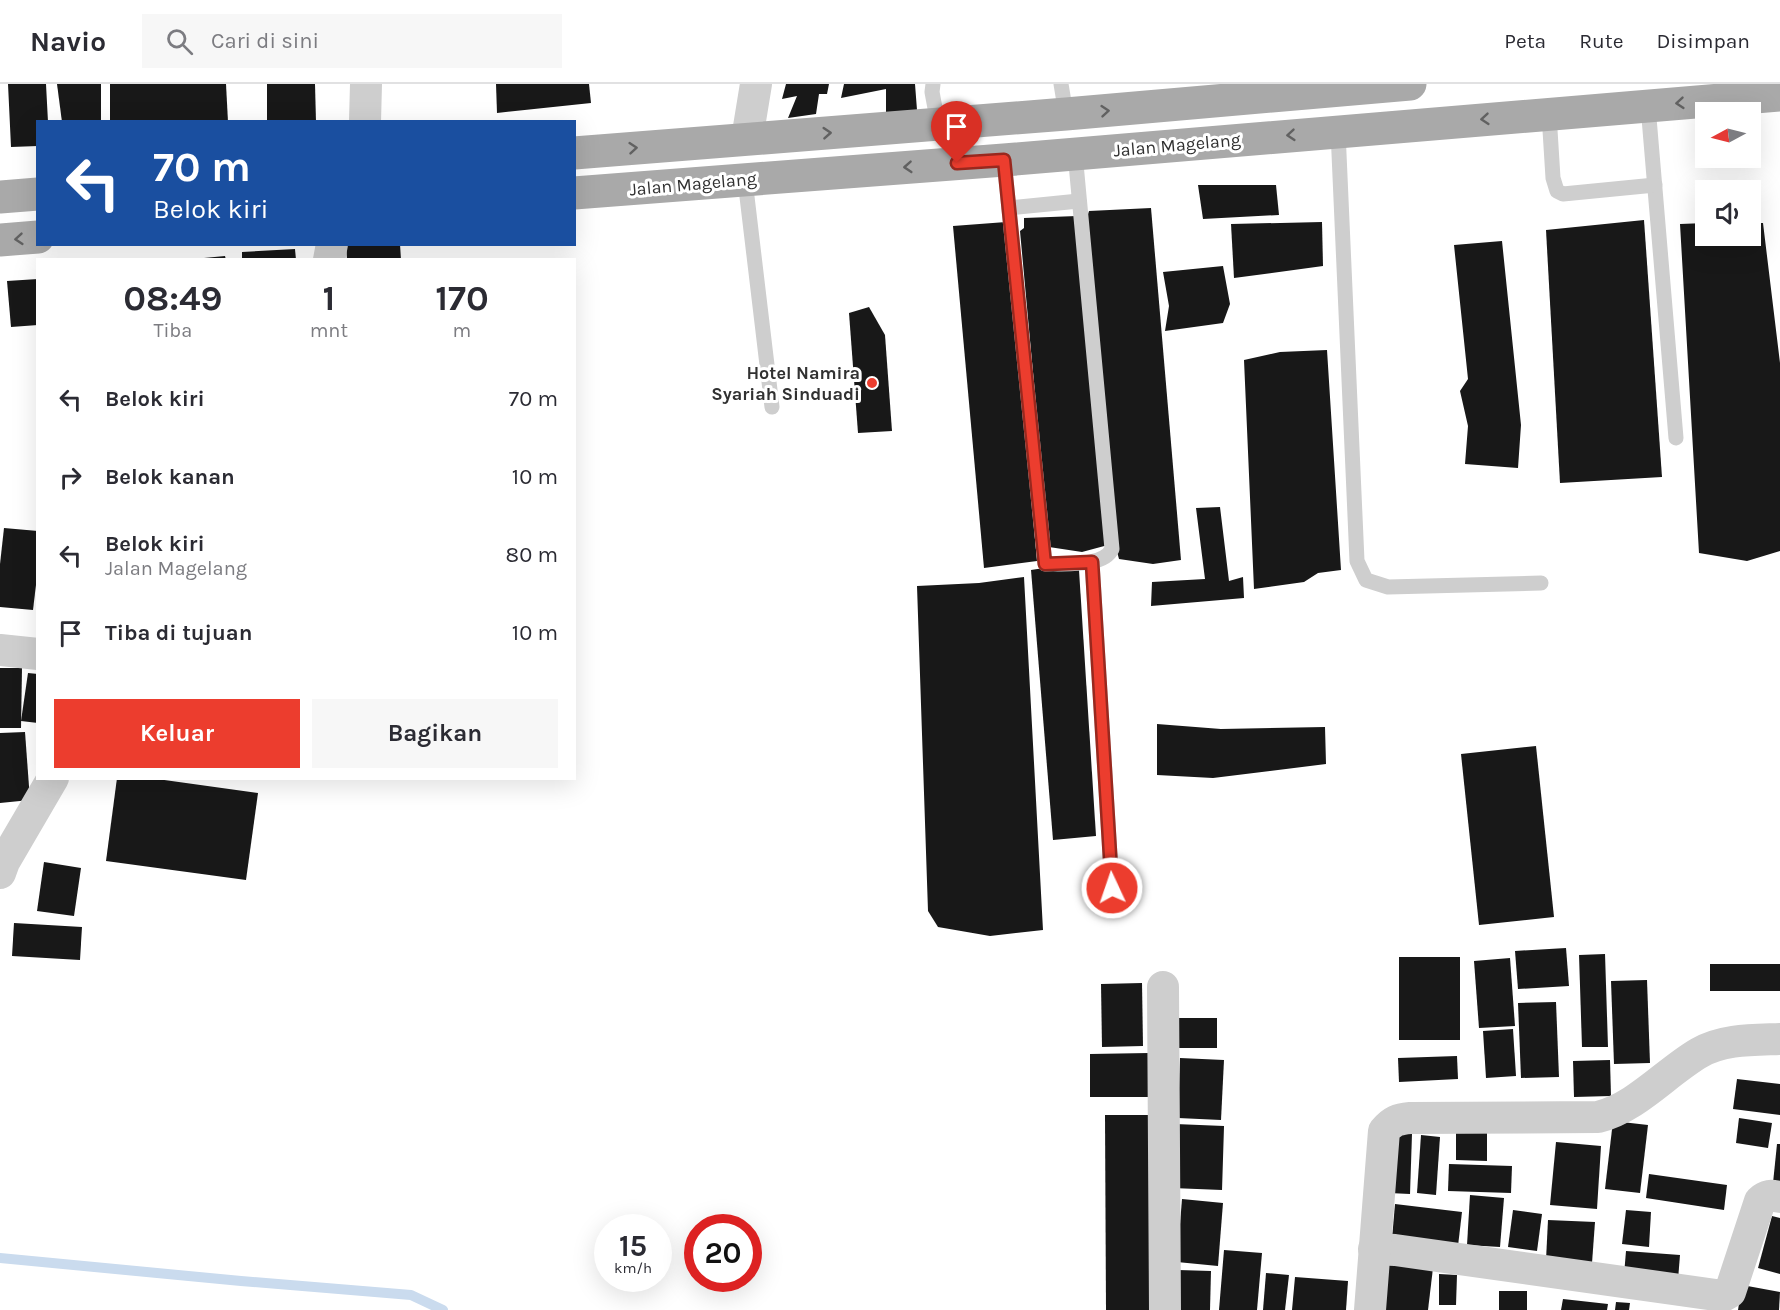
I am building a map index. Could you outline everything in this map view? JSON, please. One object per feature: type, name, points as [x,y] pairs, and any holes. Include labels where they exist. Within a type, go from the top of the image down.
[{"type":"main road","points":[[576,153],[1001,118],[1063,99],[1410,84]]},
{"type":"main road","name":"Jalan Magelang","points":[[576,194],[1780,95]]},
{"type":"main road","points":[[1001,118],[1004,160]]},
{"type":"main road","points":[[0,197],[36,194]]},
{"type":"main road","points":[[0,240],[36,237]]},
{"type":"street","points":[[365,120],[366,84]]},
{"type":"street","points":[[747,139],[756,84]]},
{"type":"street","points":[[0,650],[36,654]]},
{"type":"street","points":[[1,866],[52,780]]},
{"type":"street","points":[[1163,987],[1165,1310]]},
{"type":"street","points":[[1370,1310],[1384,1131],[1390,1123],[1398,1119],[1598,1118],[1627,1105],[1700,1052],[1717,1045],[1739,1041],[1780,1040]]},
{"type":"street","points":[[1374,1249],[1395,1250],[1723,1296],[1730,1292],[1760,1201],[1765,1196],[1780,1197]]},
{"type":"lane","points":[[933,84],[932,92],[938,124]]},
{"type":"lane","points":[[1648,106],[1676,438]]},
{"type":"lane","points":[[1549,114],[1553,178],[1557,191],[1563,194],[1655,185]]},
{"type":"lane","points":[[1338,131],[1357,561],[1366,580],[1388,587],[1541,583]]},
{"type":"lane","points":[[1004,160],[1045,564],[1092,562],[1106,557],[1112,549],[1075,153]]},
{"type":"lane","points":[[745,180],[772,407]]},
{"type":"lane","points":[[1009,208],[1079,201]]},
{"type":"lane","points":[[1092,562],[1112,888]]},
{"type":"building","points":[[8,84],[46,84],[48,120],[36,120],[36,146],[11,147]]},
{"type":"building","points":[[57,84],[101,84],[101,120],[62,120]]},
{"type":"building","points":[[110,84],[226,84],[228,120],[110,120]]},
{"type":"building","points":[[267,84],[315,84],[316,120],[267,120]]},
{"type":"building","points":[[496,84],[589,84],[591,103],[497,113]]},
{"type":"building","points":[[786,84],[829,84],[827,94],[819,94],[816,114],[788,118],[797,96],[782,99]]},
{"type":"building","points":[[844,84],[915,84],[917,110],[886,113],[886,89],[841,98]]},
{"type":"building","points":[[1198,185],[1276,185],[1279,215],[1203,219]]},
{"type":"building","points":[[1151,208],[1181,560],[1153,564],[1119,559],[1112,534],[1085,224],[1089,211]]},
{"type":"building","points":[[1077,216],[1108,545],[1082,552],[1049,547],[1020,231],[1024,228],[1024,218]]},
{"type":"building","points":[[1644,220],[1662,477],[1560,483],[1546,230]]},
{"type":"building","points":[[1006,222],[1037,561],[984,568],[953,226]]},
{"type":"building","points":[[1322,222],[1323,266],[1234,278],[1231,224]]},
{"type":"building","points":[[1695,223],[1695,246],[1761,246],[1761,223],[1763,223],[1780,363],[1780,551],[1747,561],[1699,553],[1680,224]]},
{"type":"building","points":[[1502,241],[1521,425],[1518,468],[1465,464],[1468,426],[1460,391],[1468,379],[1454,245]]},
{"type":"building","points":[[346,246],[400,246],[401,258],[347,258]]},
{"type":"building","points":[[295,249],[296,258],[242,258],[242,252]]},
{"type":"building","points":[[1223,266],[1230,304],[1223,323],[1165,331],[1169,306],[1163,272]]},
{"type":"building","points":[[36,279],[36,325],[11,327],[7,281]]},
{"type":"building","name":"Hotel Namira Syariah Sinduadi","points":[[869,307],[885,335],[892,431],[858,433],[849,313]]},
{"type":"building","points":[[1327,350],[1341,570],[1318,573],[1304,582],[1254,589],[1244,360],[1280,352]]},
{"type":"building","points":[[1220,507],[1229,581],[1243,577],[1244,598],[1151,606],[1152,582],[1205,579],[1196,508]]},
{"type":"building","points":[[4,528],[36,531],[36,585],[33,610],[0,607],[0,564]]},
{"type":"building","points":[[1044,568],[1079,570],[1096,836],[1053,840],[1031,570]]},
{"type":"building","points":[[1024,577],[1043,930],[990,936],[938,927],[928,911],[917,586],[979,583]]},
{"type":"building","points":[[0,668],[22,668],[21,728],[0,728]]},
{"type":"building","points":[[28,673],[36,674],[36,723],[21,721]]},
{"type":"building","points":[[1157,724],[1221,729],[1325,727],[1326,764],[1213,778],[1157,775]]},
{"type":"building","points":[[25,732],[30,800],[0,803],[0,733]]},
{"type":"building","points":[[1536,746],[1554,917],[1479,925],[1461,754]]},
{"type":"building","points":[[117,780],[164,780],[258,793],[246,880],[106,861]]},
{"type":"building","points":[[44,862],[81,868],[74,916],[37,911]]},
{"type":"building","points":[[14,923],[82,927],[80,960],[12,956]]},
{"type":"building","points":[[1566,948],[1569,986],[1518,989],[1515,951]]},
{"type":"building","points":[[1605,954],[1608,1047],[1582,1047],[1579,955]]},
{"type":"building","points":[[1399,957],[1460,957],[1460,1040],[1399,1040]]},
{"type":"building","points":[[1510,958],[1515,1026],[1479,1028],[1474,961]]},
{"type":"building","points":[[1710,964],[1780,964],[1780,991],[1710,991]]},
{"type":"building","points":[[1647,980],[1650,1063],[1614,1064],[1611,981]]},
{"type":"building","points":[[1142,983],[1143,1046],[1102,1047],[1101,984]]},
{"type":"building","points":[[1556,1002],[1559,1077],[1521,1078],[1518,1003]]},
{"type":"building","points":[[1177,1018],[1217,1018],[1217,1048],[1177,1048]]},
{"type":"building","points":[[1513,1029],[1516,1076],[1486,1078],[1483,1031]]},
{"type":"building","points":[[1149,1053],[1149,1097],[1090,1097],[1090,1054]]},
{"type":"building","points":[[1457,1056],[1458,1079],[1399,1082],[1398,1058]]},
{"type":"building","points":[[1180,1058],[1224,1060],[1221,1120],[1178,1118]]},
{"type":"building","points":[[1610,1060],[1611,1096],[1574,1097],[1573,1061]]},
{"type":"building","points":[[1737,1079],[1780,1084],[1780,1115],[1733,1109]]},
{"type":"building","points":[[1105,1115],[1155,1115],[1156,1310],[1106,1310]]},
{"type":"building","points":[[1739,1118],[1772,1123],[1768,1148],[1736,1143]]},
{"type":"building","points":[[1613,1121],[1648,1125],[1640,1193],[1605,1189]]},
{"type":"building","points":[[1175,1124],[1224,1126],[1222,1190],[1172,1188]]},
{"type":"building","points":[[1456,1130],[1487,1130],[1487,1161],[1456,1160]]},
{"type":"building","points":[[1390,1133],[1412,1134],[1410,1194],[1389,1193]]},
{"type":"building","points":[[1421,1135],[1440,1137],[1436,1195],[1417,1193]]},
{"type":"building","points":[[1556,1142],[1601,1146],[1597,1209],[1550,1205]]},
{"type":"building","points":[[1777,1144],[1780,1144],[1780,1184],[1773,1183]]},
{"type":"building","points":[[1449,1164],[1512,1166],[1511,1193],[1448,1191]]},
{"type":"building","points":[[1649,1174],[1727,1185],[1724,1210],[1646,1198]]},
{"type":"building","points":[[1470,1195],[1504,1198],[1500,1247],[1467,1245]]},
{"type":"building","points":[[1182,1199],[1223,1203],[1218,1266],[1177,1262]]},
{"type":"building","points":[[1395,1204],[1462,1212],[1458,1246],[1392,1239]]},
{"type":"building","points":[[1513,1210],[1542,1214],[1537,1251],[1508,1247]]},
{"type":"building","points":[[1626,1210],[1651,1212],[1649,1247],[1622,1244]]},
{"type":"building","points":[[1772,1216],[1780,1218],[1780,1274],[1758,1268]]},
{"type":"building","points":[[1548,1220],[1595,1222],[1592,1263],[1546,1260]]},
{"type":"building","points":[[1224,1250],[1262,1253],[1257,1310],[1219,1310]]},
{"type":"building","points":[[1626,1251],[1680,1255],[1678,1280],[1624,1275]]},
{"type":"building","points":[[1382,1262],[1433,1268],[1428,1310],[1376,1310]]},
{"type":"building","points":[[1178,1270],[1211,1271],[1210,1310],[1177,1310]]},
{"type":"building","points":[[1266,1273],[1289,1275],[1285,1310],[1263,1310]]},
{"type":"building","points":[[1439,1274],[1457,1275],[1456,1305],[1439,1305]]},
{"type":"building","points":[[1295,1277],[1348,1281],[1346,1310],[1292,1310]]},
{"type":"building","points":[[1742,1285],[1780,1292],[1779,1310],[1738,1310]]},
{"type":"building","points":[[1499,1291],[1527,1291],[1527,1310],[1499,1310]]},
{"type":"building","points":[[1563,1299],[1608,1304],[1607,1310],[1561,1310]]},
{"type":"building","points":[[1616,1302],[1630,1303],[1629,1310],[1615,1310]]},
{"type":"waterway","points":[[0,1258],[411,1295],[443,1310]]},
{"type":"place","name":"Hotel Namira Syariah Sinduadi","points":[[872,383]]},
{"type":"route","points":[[957,163],[1004,160],[1045,564],[1092,562],[1112,888]]}]
